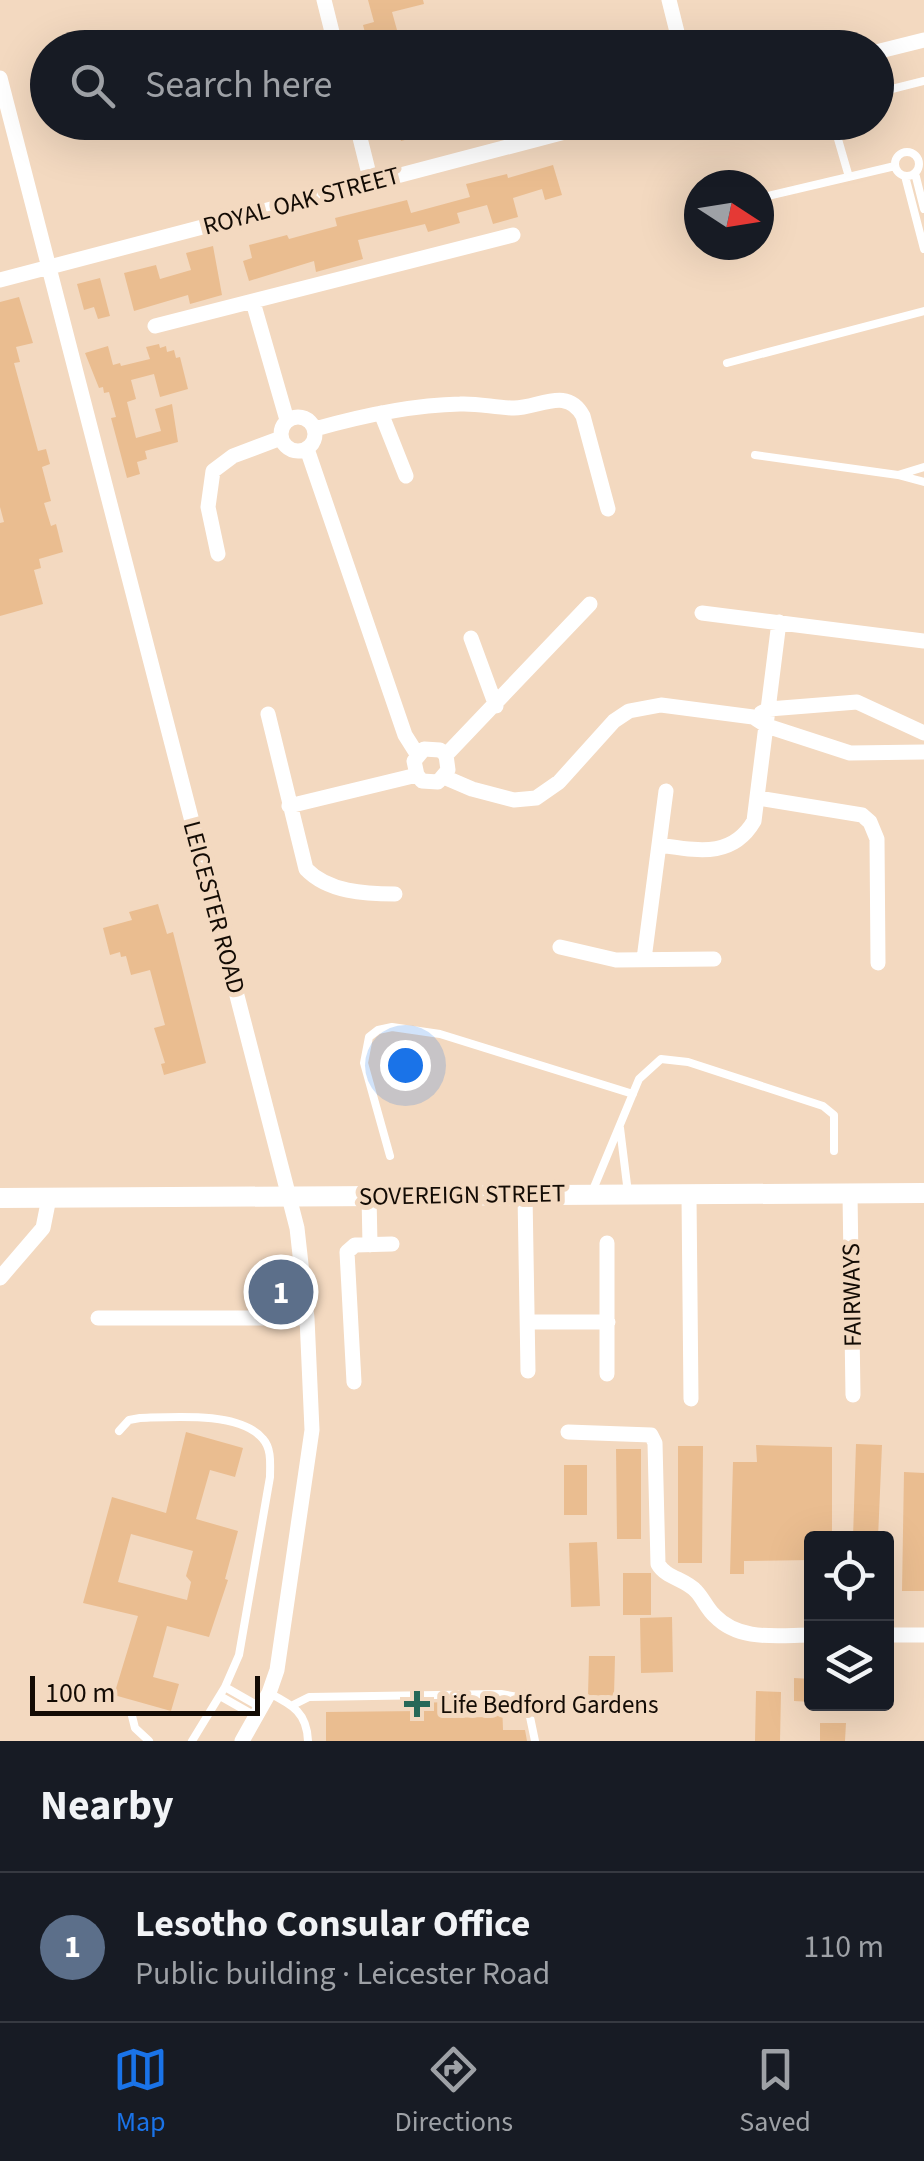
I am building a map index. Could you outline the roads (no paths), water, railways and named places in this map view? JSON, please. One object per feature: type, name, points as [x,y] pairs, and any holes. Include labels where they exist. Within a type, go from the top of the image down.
[{"type":"street","points":[[324,0],[332,30]]},
{"type":"street","points":[[669,0],[677,30]]},
{"type":"street","points":[[894,48],[924,40]]},
{"type":"street","name":"LEICESTER ROAD","points":[[0,78],[291,1197],[307,1318],[313,1414],[311,1448],[277,1670],[242,1741]]},
{"type":"street","points":[[360,140],[371,182]]},
{"type":"street","name":"ROYAL OAK STREET","points":[[0,280],[533,140]]},
{"type":"street","points":[[155,326],[513,234]]},
{"type":"street","points":[[253,302],[287,420]]},
{"type":"street","points":[[314,429],[380,413],[460,404],[520,408],[558,399],[573,402],[583,416],[608,509]]},
{"type":"street","points":[[380,413],[406,476]]},
{"type":"street","points":[[300,416],[314,429],[314,440],[306,449],[291,450],[280,438],[282,425],[300,416]]},
{"type":"street","points":[[218,554],[208,507],[214,471],[233,456],[280,438]]},
{"type":"street","points":[[306,449],[405,736],[417,754]]},
{"type":"street","points":[[446,756],[590,604]]},
{"type":"street","points":[[702,612],[924,640]]},
{"type":"street","points":[[659,845],[703,851],[736,843],[754,821],[763,718],[779,622]]},
{"type":"street","points":[[471,638],[496,706]]},
{"type":"street","points":[[763,718],[857,702],[924,733]]},
{"type":"street","points":[[444,777],[472,790],[528,801],[546,794],[629,710],[661,706],[763,718],[839,750],[924,752]]},
{"type":"street","points":[[268,714],[302,860],[312,876],[365,894],[395,894]]},
{"type":"street","points":[[887,753],[894,722]]},
{"type":"street","points":[[416,775],[417,754],[432,748],[446,756]]},
{"type":"street","points":[[290,806],[416,775],[430,783],[444,777],[448,770],[446,756]]},
{"type":"street","points":[[644,959],[666,791]]},
{"type":"street","points":[[758,798],[853,812],[870,822],[876,840],[878,963]]},
{"type":"street","points":[[560,948],[604,959],[714,959]]},
{"type":"street","name":"SOVEREIGN STREET","points":[[0,1198],[924,1193]]},
{"type":"street","points":[[525,1194],[528,1370]]},
{"type":"street","name":"FAIRWAYS","points":[[850,1194],[853,1395]]},
{"type":"street","points":[[369,1195],[370,1245]]},
{"type":"street","points":[[690,1196],[691,1398]]},
{"type":"street","points":[[0,1278],[43,1228],[49,1198]]},
{"type":"street","points":[[607,1243],[607,1374]]},
{"type":"street","points":[[354,1382],[346,1258],[351,1247],[392,1244]]},
{"type":"street","points":[[98,1318],[307,1318]]},
{"type":"street","points":[[528,1322],[608,1322]]},
{"type":"street","points":[[568,1432],[651,1435],[655,1443],[658,1564],[663,1572],[696,1590],[716,1617],[743,1634],[804,1635]]},
{"type":"street","points":[[894,1635],[924,1636]]},
{"type":"lane","points":[[894,88],[924,81]]},
{"type":"lane","points":[[838,140],[849,177]]},
{"type":"lane","points":[[895,166],[898,154],[906,151],[916,155],[924,209]]},
{"type":"lane","points":[[774,194],[895,166]]},
{"type":"lane","points":[[895,166],[905,176],[924,246]]},
{"type":"lane","points":[[905,176],[919,167]]},
{"type":"lane","points":[[728,363],[924,311]]},
{"type":"lane","points":[[755,455],[924,482]]},
{"type":"lane","points":[[898,475],[924,467]]},
{"type":"lane","points":[[390,1156],[364,1063],[369,1037],[378,1030],[412,1029],[440,1034],[633,1094]]},
{"type":"lane","points":[[592,1192],[639,1079],[655,1062],[667,1058],[830,1110],[835,1121],[834,1152]]},
{"type":"lane","points":[[620,1128],[628,1194]]},
{"type":"lane","points":[[118,1430],[129,1420],[218,1419],[248,1428],[264,1439],[270,1455],[270,1477],[240,1655],[192,1741]]},
{"type":"lane","points":[[222,1691],[262,1706],[293,1705],[310,1697],[501,1694],[518,1697],[530,1717],[535,1741]]},
{"type":"lane","points":[[293,1705],[308,1727],[308,1741]]},
{"type":"lane","points":[[132,1716],[135,1728],[149,1741]]},
{"type":"place","name":"Lesotho Consular Office","points":[[281,1292]]},
{"type":"place","name":"Life Bedford Gardens","points":[[417,1704]]}]
